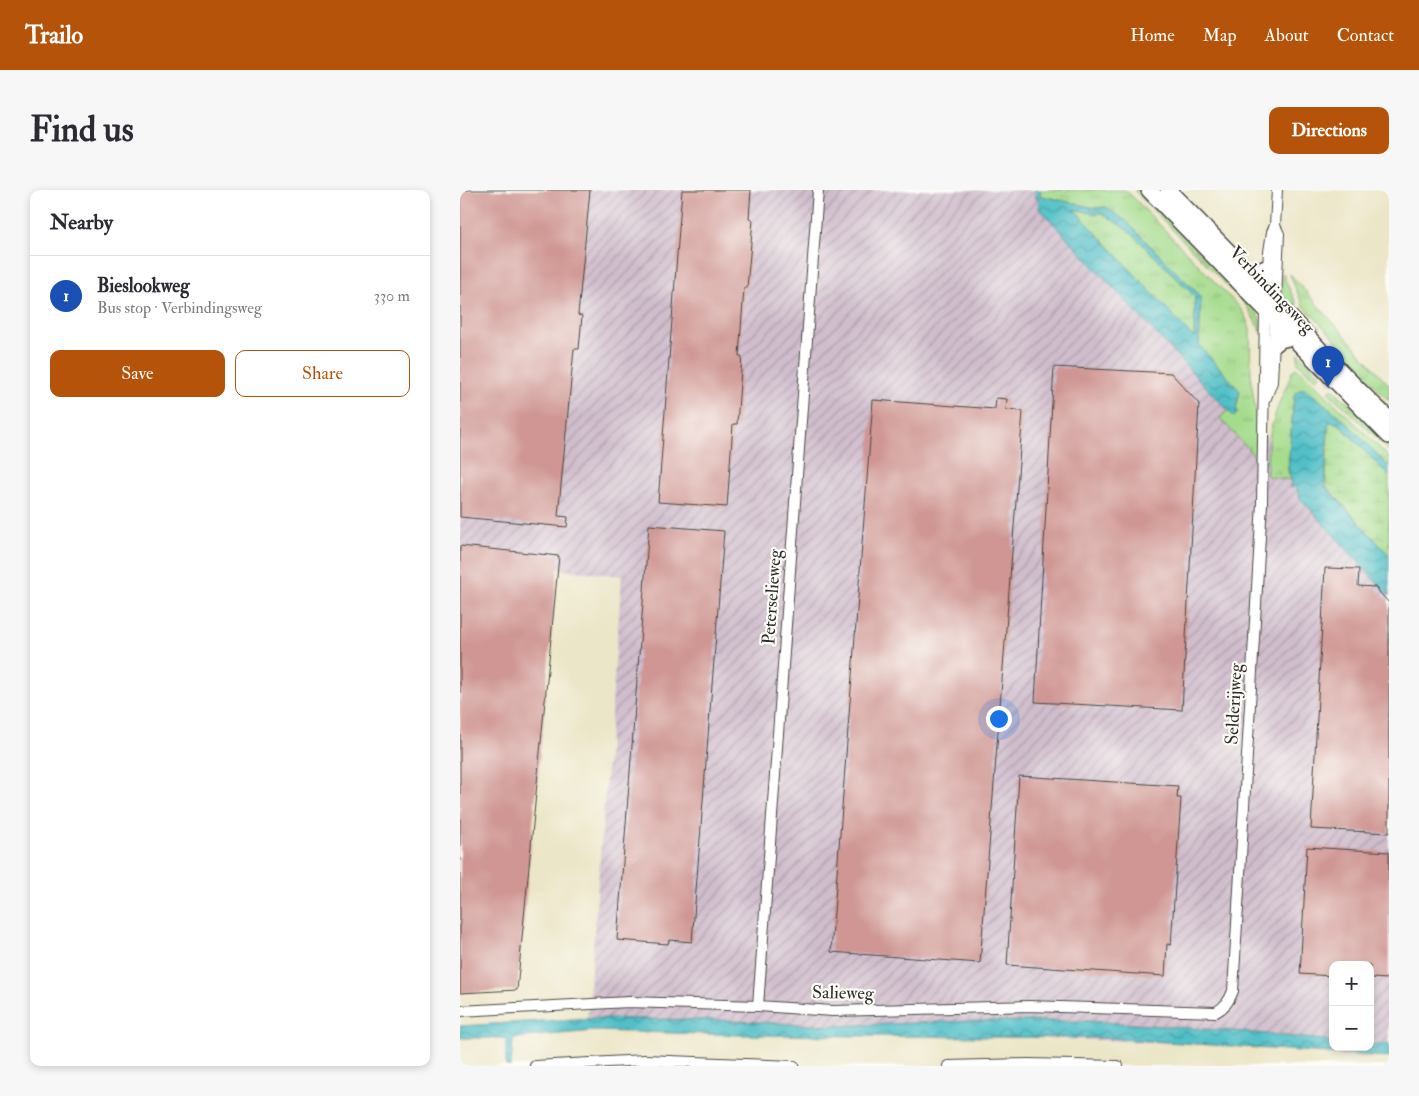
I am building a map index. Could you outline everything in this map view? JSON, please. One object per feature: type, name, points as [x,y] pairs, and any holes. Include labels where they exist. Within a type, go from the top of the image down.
[{"type":"street","name":"Peterselieweg","points":[[758,1006],[818,190]]},
{"type":"street","name":"Verbindingsweg","points":[[1149,190],[1389,419]]},
{"type":"street","name":"Verbindingsweg","points":[[1168,190],[1248,272],[1292,337],[1389,436]]},
{"type":"street","points":[[1271,306],[1268,267],[1272,232],[1275,226],[1277,190]]},
{"type":"street","points":[[1271,306],[1279,234],[1275,226]]},
{"type":"street","points":[[1248,272],[1257,272],[1268,267]]},
{"type":"street","name":"Selderijweg","points":[[1265,400],[1272,382],[1274,345],[1271,306]]},
{"type":"street","name":"Selderijweg","points":[[1224,1008],[1230,1000],[1233,991],[1262,503],[1265,400],[1263,378],[1271,306]]},
{"type":"street","points":[[1274,345],[1280,340],[1292,337]]},
{"type":"street","name":"Salieweg","points":[[460,1011],[630,1002],[758,1006],[833,1011],[1029,1006],[1216,1012],[1224,1008]]},
{"type":"street","points":[[535,1066],[645,1060],[670,1063],[794,1066]]},
{"type":"street","points":[[948,1066],[1028,1064],[1118,1066]]},
{"type":"shaded area","points":[[460,190],[1034,190],[1129,283],[1389,574],[1389,1050],[1374,1049],[1374,961],[1329,961],[1329,1048],[587,1023],[622,576],[460,559]]},
{"type":"green space","points":[[1040,190],[1126,190],[1240,308],[1250,329],[1251,378],[1259,440],[1258,460],[1220,418],[1227,411],[1230,411],[1234,416],[1238,412],[1236,409],[1240,391],[1199,345],[1201,296],[1106,207],[1095,208],[1042,196]]},
{"type":"green space","points":[[1134,190],[1145,190],[1177,229],[1256,312],[1260,320],[1261,332],[1243,302]]},
{"type":"green space","points":[[1073,208],[1096,214],[1102,213],[1129,231],[1195,297],[1194,339]]},
{"type":"green space","points":[[1282,274],[1284,274],[1295,301],[1295,310],[1282,297]]},
{"type":"green space","points":[[1290,274],[1389,385],[1389,401],[1303,305]]},
{"type":"green space","points":[[1303,311],[1320,328],[1316,332],[1303,318]]},
{"type":"green space","points":[[1332,341],[1358,374],[1389,407],[1389,413],[1328,345]]},
{"type":"green space","points":[[1298,353],[1320,375],[1316,379],[1298,363]]},
{"type":"green space","points":[[1296,368],[1308,377],[1389,457],[1389,467],[1346,422],[1306,389],[1294,397],[1288,470],[1291,480],[1267,476],[1268,450],[1273,423],[1293,370]]},
{"type":"green space","points":[[1332,388],[1389,441],[1389,451],[1328,392]]},
{"type":"green space","points":[[1331,422],[1338,423],[1389,476],[1389,555],[1325,485],[1328,425]]},
{"type":"water","points":[[1035,190],[1040,190],[1042,196],[1095,208],[1106,207],[1126,221],[1201,297],[1199,345],[1240,391],[1236,408],[1238,412],[1234,417],[1038,207],[1040,201],[1036,198]],"holes":[[[1074,209],[1096,214],[1102,213],[1129,231],[1195,297],[1194,338]]]},
{"type":"water","points":[[1301,389],[1306,389],[1346,422],[1389,467],[1389,476],[1338,423],[1331,422],[1328,425],[1325,486],[1389,555],[1389,596],[1300,498],[1295,486],[1291,488],[1289,486],[1292,482],[1288,470],[1294,397],[1295,393]]},
{"type":"water","points":[[590,1018],[718,1020],[835,1026],[966,1021],[1091,1021],[1247,1032],[1329,1041],[1329,1051],[1374,1051],[1374,1044],[1389,1044],[1389,1057],[1107,1038],[743,1035],[594,1031],[515,1038],[513,1040],[511,1066],[506,1066],[506,1040],[504,1038],[460,1038],[460,1026]]},
{"type":"building","points":[[460,190],[590,190],[578,315],[582,316],[579,349],[574,349],[558,516],[568,517],[567,527],[460,517]]},
{"type":"building","points":[[682,190],[751,190],[749,219],[753,220],[747,288],[744,288],[737,424],[733,424],[727,507],[658,502]]},
{"type":"building","points":[[1054,367],[1171,373],[1199,404],[1182,710],[1035,702]]},
{"type":"building","points":[[996,398],[1007,399],[1006,410],[1023,411],[980,963],[831,952],[873,400],[995,409]]},
{"type":"building","points":[[649,525],[724,531],[692,942],[669,940],[668,944],[617,940]]},
{"type":"building","points":[[460,546],[559,556],[517,990],[460,993]]},
{"type":"building","points":[[1325,568],[1359,569],[1358,586],[1375,587],[1389,603],[1389,833],[1311,829]]},
{"type":"building","points":[[1019,776],[1178,786],[1177,798],[1181,798],[1171,945],[1167,944],[1165,976],[1007,965]]},
{"type":"building","points":[[1307,847],[1389,852],[1389,979],[1374,978],[1374,961],[1329,961],[1329,976],[1300,974]]},
{"type":"place","name":"Bieslookweg","points":[[1328,387]]}]
